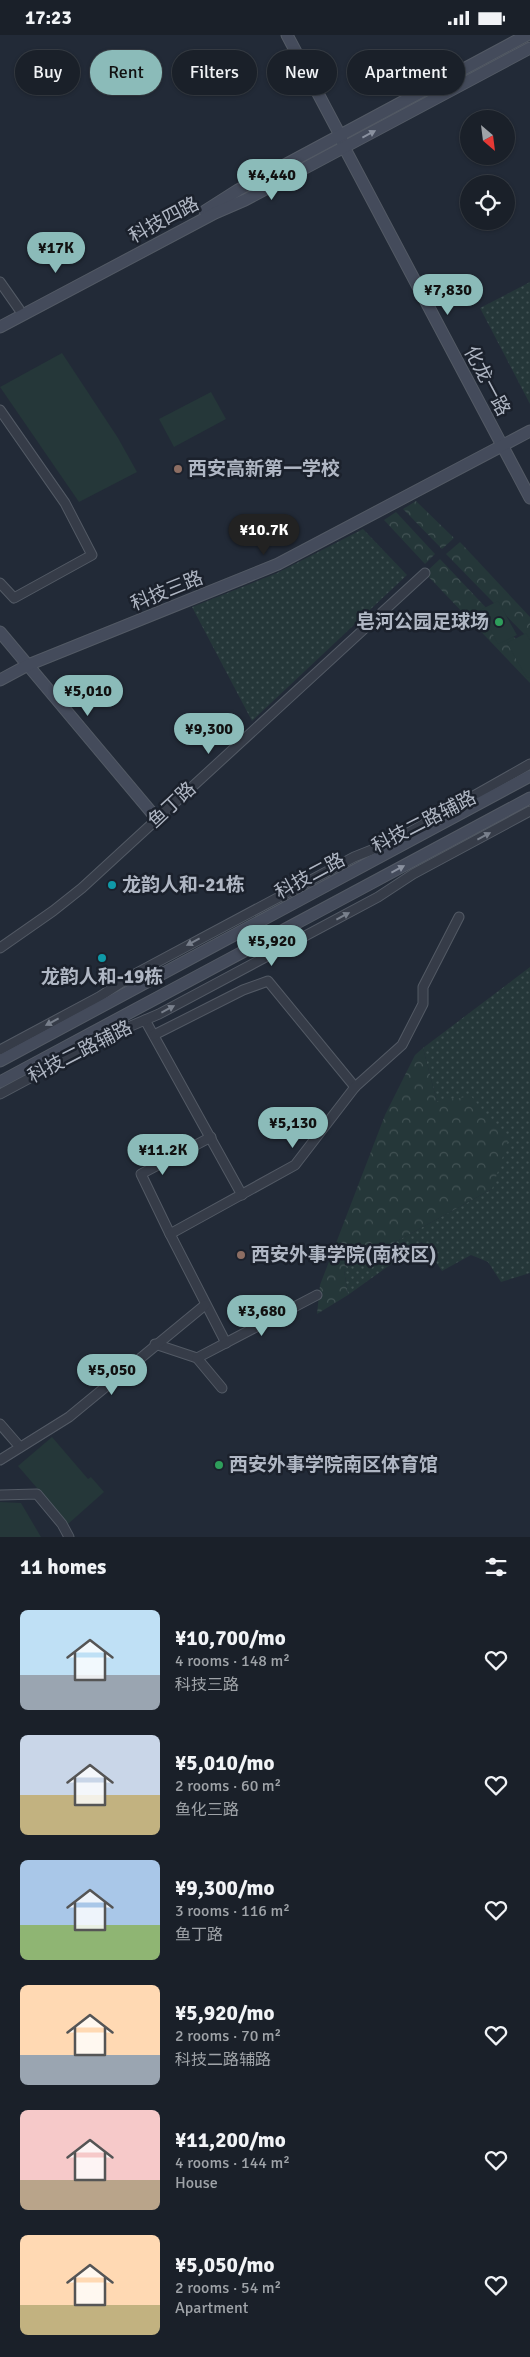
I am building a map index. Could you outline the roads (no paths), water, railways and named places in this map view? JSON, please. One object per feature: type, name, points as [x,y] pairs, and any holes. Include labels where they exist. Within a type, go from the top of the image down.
[{"type":"street","name":"化龙一路","points":[[280,35],[344,147],[530,498]]},
{"type":"street","name":"化龙一路","points":[[287,35],[337,136]]},
{"type":"street","name":"科技四路","points":[[0,318],[206,211],[238,190],[527,35]]},
{"type":"street","name":"科技四路","points":[[0,327],[215,213],[245,200],[530,48]]},
{"type":"street","points":[[383,112],[389,123]]},
{"type":"street","points":[[307,153],[313,164]]},
{"type":"street","points":[[0,283],[19,309]]},
{"type":"street","points":[[0,410],[64,503],[92,555],[14,597],[0,583]]},
{"type":"street","name":"科技三路","points":[[0,680],[28,665],[278,564],[530,431]]},
{"type":"street","name":"鱼丁路","points":[[0,948],[75,894],[425,573]]},
{"type":"street","points":[[0,632],[157,819]]},
{"type":"street","name":"科技二路辅路","points":[[0,1050],[99,997],[133,975],[354,857],[394,841],[530,764]]},
{"type":"street","name":"科技二路","points":[[0,1061],[530,776]]},
{"type":"street","name":"科技二路","points":[[0,1082],[530,798]]},
{"type":"street","name":"科技二路辅路","points":[[0,1094],[378,897],[412,874],[530,811]]},
{"type":"street","points":[[170,1234],[295,1165],[355,1087],[402,1045],[423,1004],[423,987],[459,917]]},
{"type":"street","points":[[154,1035],[242,990],[268,981],[355,1087]]},
{"type":"street","points":[[145,1020],[242,1195]]},
{"type":"street","points":[[211,1137],[142,1174],[205,1305],[226,1343]]},
{"type":"street","points":[[196,1358],[317,1295]]},
{"type":"street","points":[[0,1460],[69,1417],[205,1305]]},
{"type":"street","points":[[156,1344],[196,1358],[222,1388]]},
{"type":"street","points":[[0,1424],[20,1447]]},
{"type":"street","points":[[0,1495],[37,1494],[62,1524],[69,1537]]},
{"type":"place","name":"西安高新第一学校","points":[[178,469]]},
{"type":"place","name":"皂河公园足球场","points":[[499,622]]},
{"type":"place","name":"龙韵人和-21栋","points":[[112,885]]},
{"type":"place","name":"龙韵人和-19栋","points":[[102,958]]},
{"type":"place","name":"西安外事学院(南校区)","points":[[241,1255]]},
{"type":"place","name":"西安外事学院南区体育馆","points":[[219,1465]]}]
